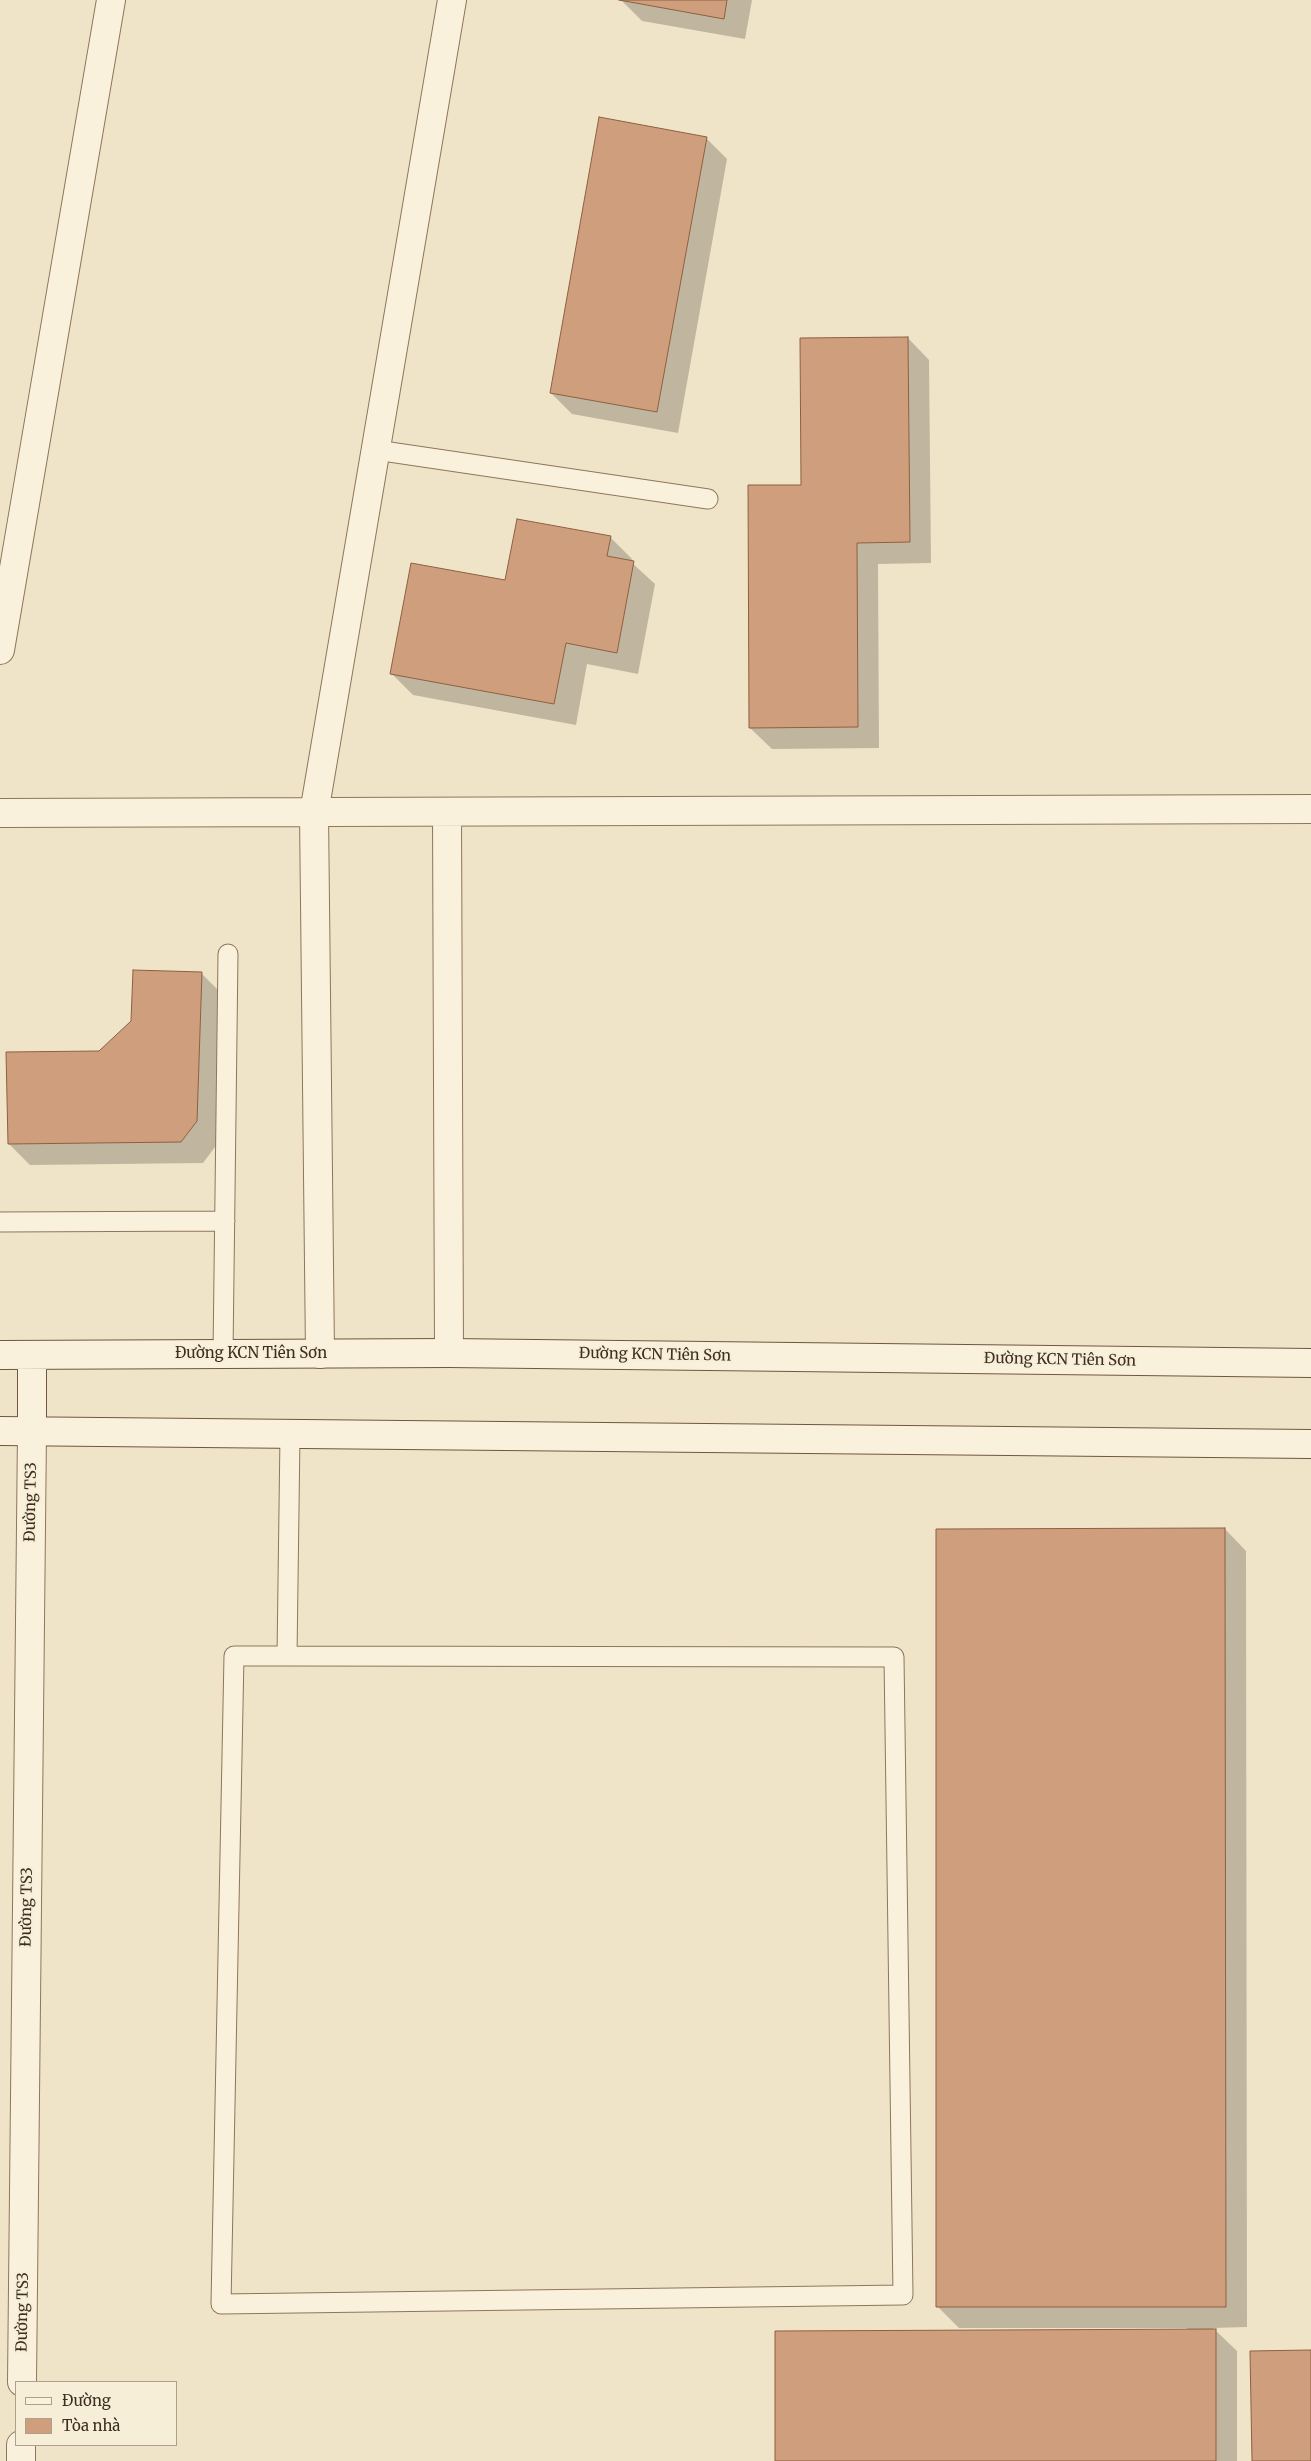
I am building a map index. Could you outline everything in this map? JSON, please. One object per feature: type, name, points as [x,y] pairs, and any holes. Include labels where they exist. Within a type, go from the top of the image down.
[{"type":"street","points":[[0,650],[111,0]]},
{"type":"street","points":[[320,1354],[314,813],[452,0]]},
{"type":"street","points":[[0,813],[1311,809]]},
{"type":"street","points":[[446,812],[450,1353]]},
{"type":"street","name":"Đường KCN Tiên Sơn","points":[[0,1355],[450,1353],[1311,1363]]},
{"type":"street","name":"Đường TS3","points":[[22,2381],[32,1355]]},
{"type":"street","points":[[0,1431],[1311,1444]]},
{"type":"street","points":[[21,2446],[21,2461]]},
{"type":"lane","points":[[376,450],[708,499]]},
{"type":"lane","points":[[223,1354],[228,954]]},
{"type":"lane","points":[[0,1222],[225,1221]]},
{"type":"lane","points":[[287,1656],[290,1435]]},
{"type":"lane","points":[[234,1656],[287,1656],[894,1656],[903,2295],[221,2304],[234,1656]]},
{"type":"building","points":[[619,0],[727,0],[724,19]]},
{"type":"building","points":[[599,117],[707,137],[657,412],[550,393]]},
{"type":"building","points":[[908,337],[910,542],[857,543],[858,727],[749,728],[748,485],[801,485],[800,338]]},
{"type":"building","points":[[517,519],[611,536],[607,556],[634,561],[617,653],[566,643],[554,704],[390,674],[411,563],[505,580]]},
{"type":"building","points":[[133,970],[202,972],[197,1121],[181,1142],[8,1144],[6,1052],[99,1051],[131,1021]]},
{"type":"building","points":[[1225,1528],[1226,2307],[936,2307],[936,1529]]},
{"type":"building","points":[[1216,2329],[1216,2461],[775,2461],[775,2331]]},
{"type":"building","points":[[1311,2350],[1311,2461],[1252,2461],[1250,2351]]}]
